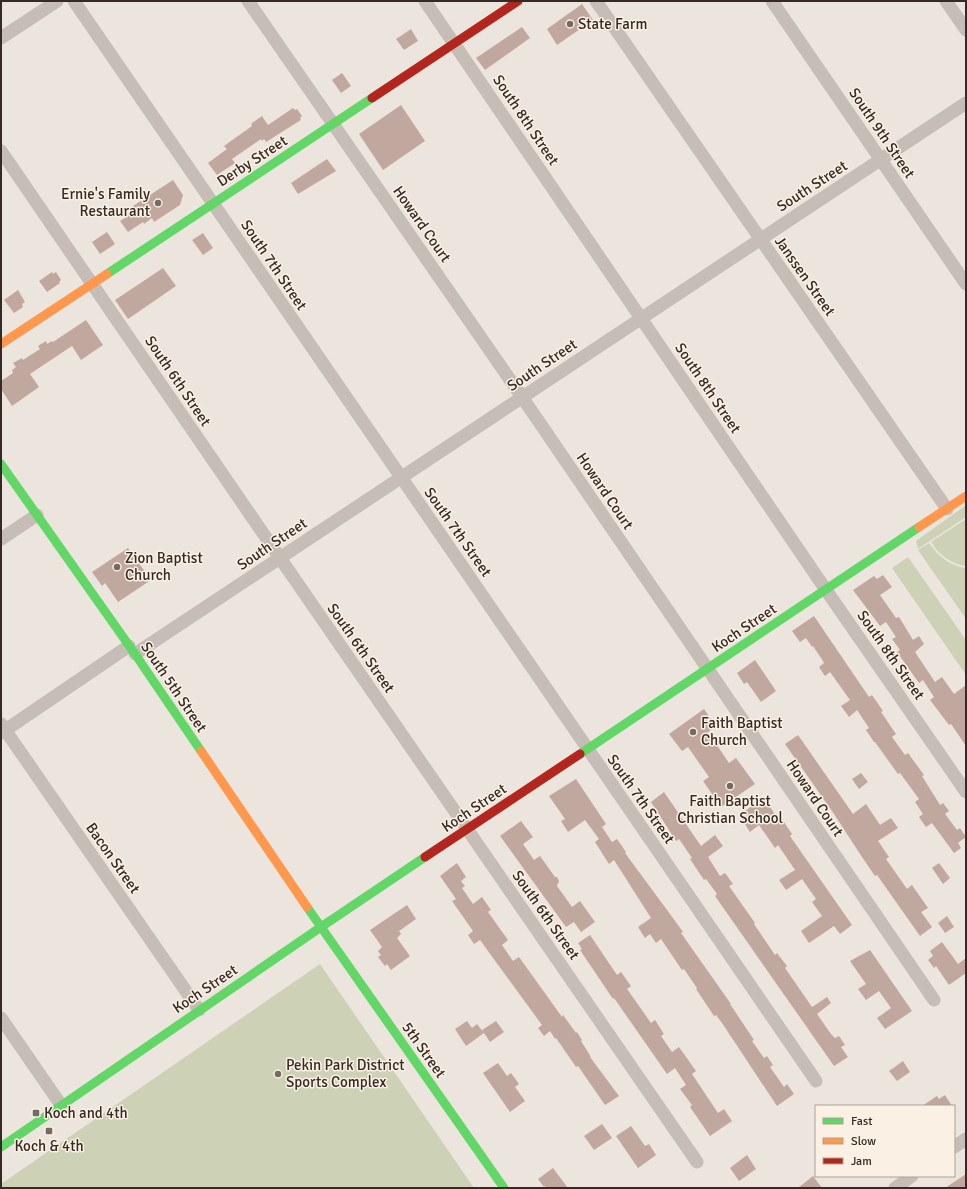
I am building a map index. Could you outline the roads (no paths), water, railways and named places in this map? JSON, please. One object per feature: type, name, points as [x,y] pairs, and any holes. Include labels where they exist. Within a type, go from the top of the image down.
[{"type":"street","points":[[1,38],[56,1]]},
{"type":"street","name":"South 7th Street","points":[[74,1],[816,1081]]},
{"type":"street","name":"Howard Court","points":[[248,1],[522,397],[934,1000]]},
{"type":"street","name":"South 8th Street","points":[[425,1],[826,590],[966,792]]},
{"type":"street","name":"Derby Street","points":[[1,344],[518,1]]},
{"type":"street","name":"Janssen Street","points":[[596,1],[947,509]]},
{"type":"street","name":"South 9th Street","points":[[772,1],[966,284]]},
{"type":"street","points":[[946,1],[966,30]]},
{"type":"street","name":"South Street","points":[[2,729],[280,558],[966,103]]},
{"type":"street","name":"South 6th Street","points":[[1,151],[697,1162]]},
{"type":"street","name":"South 5th Street","points":[[1,464],[132,650],[321,927]]},
{"type":"street","name":"Koch Street","points":[[1,1147],[321,927],[966,496]]},
{"type":"street","points":[[1,539],[36,515]]},
{"type":"street","name":"Bacon Street","points":[[2,729],[199,1010]]},
{"type":"street","name":"5th Street","points":[[321,927],[504,1188]]},
{"type":"street","points":[[1,1018],[61,1105]]},
{"type":"street","points":[[955,1146],[966,1139]]},
{"type":"street","points":[[894,1188],[910,1177]]},
{"type":"place","name":"State Farm","points":[[570,24]]},
{"type":"place","name":"Ernie's Family Restaurant","points":[[158,203]]},
{"type":"place","name":"Zion Baptist Church","points":[[117,567]]},
{"type":"place","name":"Faith Baptist Church","points":[[693,732]]},
{"type":"place","name":"Faith Baptist Christian School","points":[[730,786]]},
{"type":"place","name":"Pekin Park District Sports Complex","points":[[278,1074]]},
{"type":"place","name":"Koch and 4th","points":[[36,1113]]},
{"type":"place","name":"Koch & 4th","points":[[49,1131]]}]
